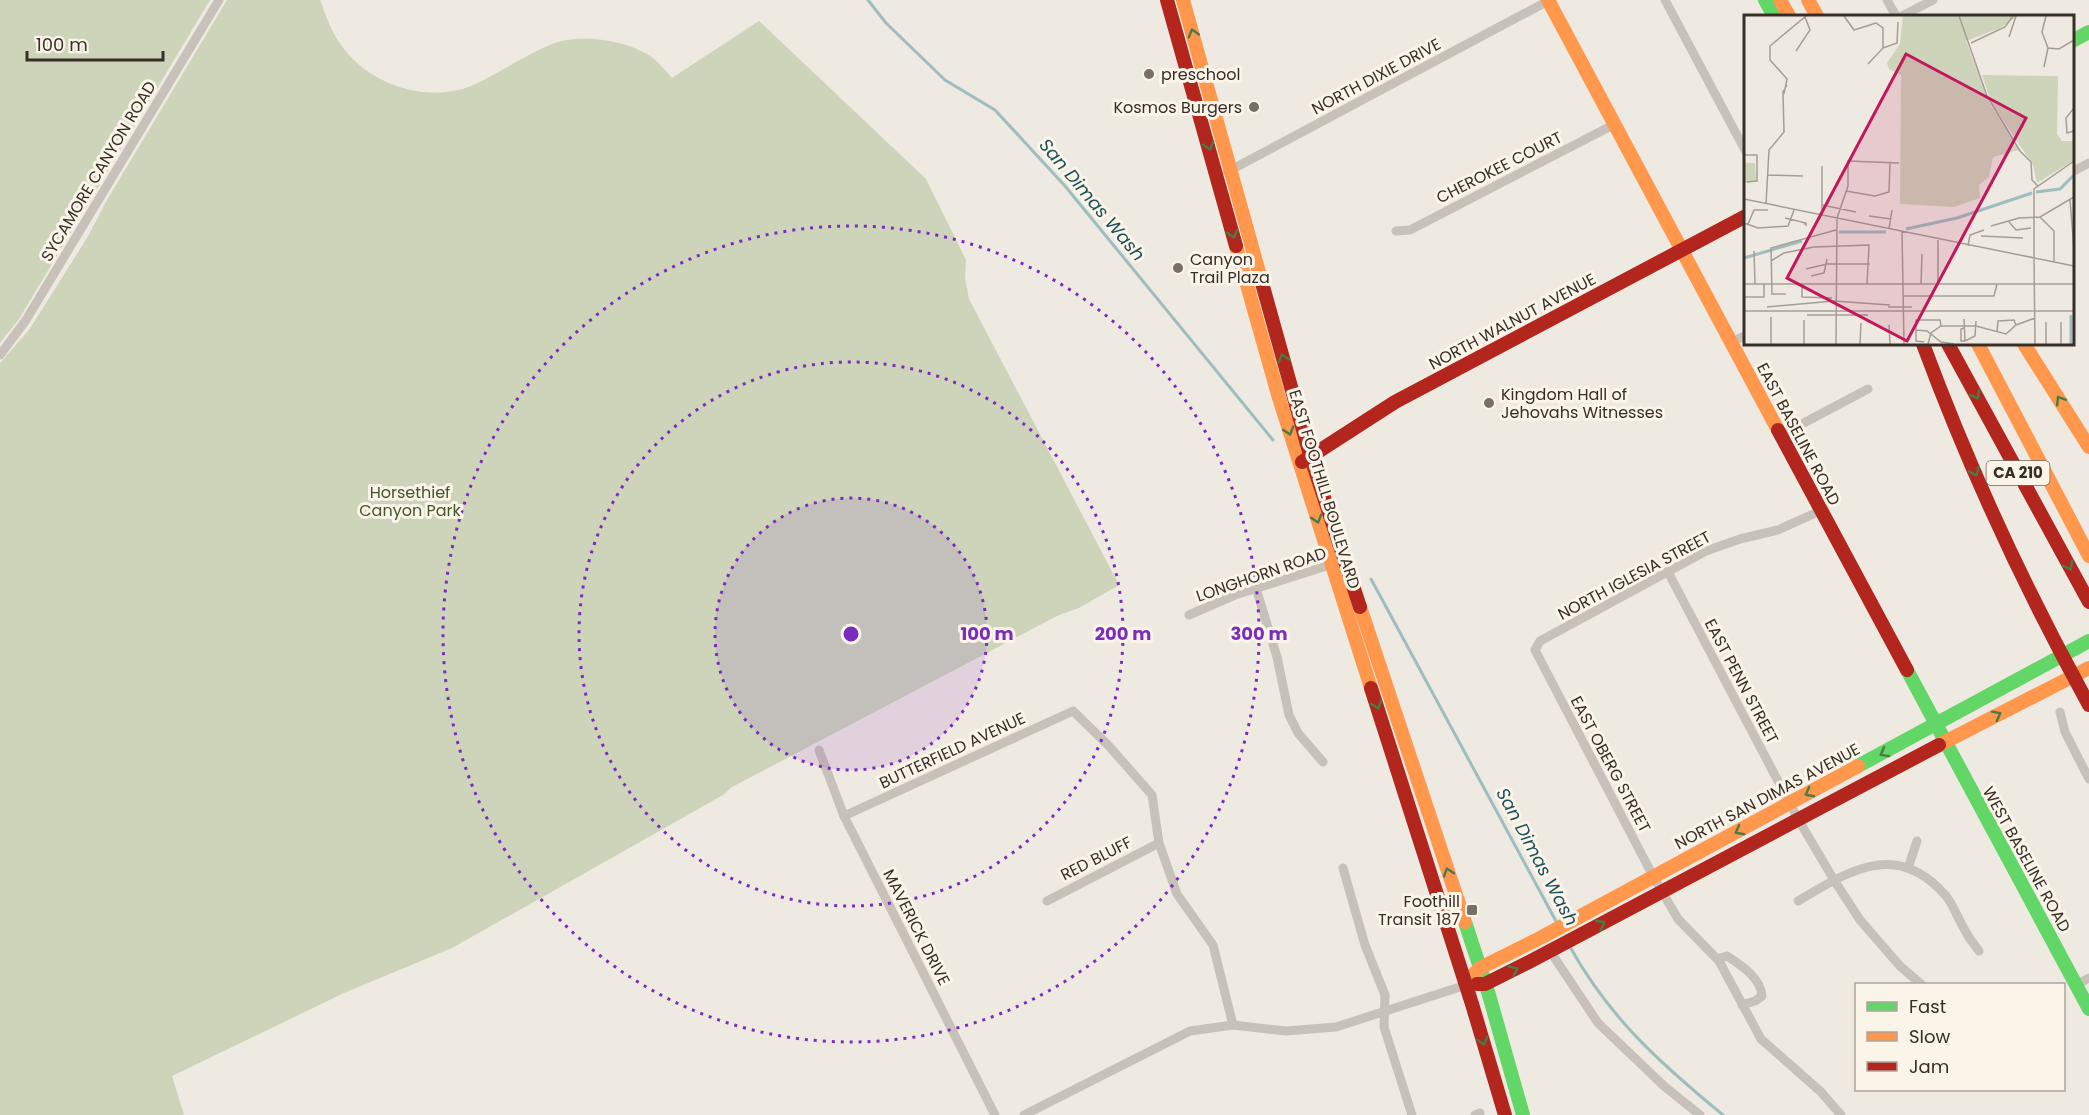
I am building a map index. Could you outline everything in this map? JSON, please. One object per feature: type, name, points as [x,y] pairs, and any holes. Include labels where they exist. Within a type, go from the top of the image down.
[{"type":"main road","name":"EAST FOOTHILL BOULEVARD","points":[[1167,0],[1257,323],[1305,459],[1338,563],[1505,1115]]},
{"type":"main road","name":"EAST FOOTHILL BOULEVARD","points":[[1183,0],[1231,170],[1305,459]]},
{"type":"main road","points":[[1765,0],[1773,15]]},
{"type":"main road","points":[[1780,0],[1788,15]]},
{"type":"main road","points":[[1796,0],[1804,15]]},
{"type":"main road","points":[[1808,0],[1816,15]]},
{"type":"main road","name":"EAST BASELINE ROAD","points":[[1548,1],[1935,724]]},
{"type":"main road","points":[[2074,40],[2089,32]]},
{"type":"main road","name":"NORTH WALNUT AVENUE","points":[[1305,459],[1416,391],[1744,217]]},
{"type":"main road","points":[[1923,345],[1978,480],[2046,627],[2089,705]]},
{"type":"main road","name":"CA 210","points":[[1949,345],[2089,602]]},
{"type":"main road","points":[[1979,345],[2089,556]]},
{"type":"main road","name":"CA 210","points":[[1991,345],[2089,533]]},
{"type":"main road","points":[[2025,345],[2089,447]]},
{"type":"main road","name":"EAST FOOTHILL BOULEVARD","points":[[1338,563],[1480,968],[1523,1115]]},
{"type":"main road","name":"NORTH SAN DIMAS AVENUE","points":[[1466,985],[1480,968],[2089,641]]},
{"type":"main road","name":"NORTH SAN DIMAS AVENUE","points":[[1466,985],[1485,984],[2089,668]]},
{"type":"main road","name":"WEST BASELINE ROAD","points":[[1935,724],[2089,1009]]},
{"type":"street","name":"SYCAMORE CANYON ROAD","points":[[0,355],[26,320],[219,0]]},
{"type":"street","points":[[1665,0],[1744,148]]},
{"type":"street","points":[[1887,0],[1895,15]]},
{"type":"street","points":[[1904,15],[1933,0]]},
{"type":"street","name":"NORTH DIXIE DRIVE","points":[[1218,177],[1548,1]]},
{"type":"street","name":"CHEROKEE COURT","points":[[1396,231],[1410,230],[1615,124]]},
{"type":"street","points":[[2074,171],[2089,163]]},
{"type":"street","points":[[1732,342],[1744,336]]},
{"type":"street","points":[[1780,435],[1868,389]]},
{"type":"street","name":"NORTH IGLESIA STREET","points":[[1535,650],[1540,641],[1706,551],[1740,539],[1778,530],[1820,511]]},
{"type":"street","name":"LONGHORN ROAD","points":[[1189,615],[1256,588],[1338,563]]},
{"type":"street","name":"EAST PENN STREET","points":[[1668,572],[1798,819],[1834,880],[1860,920],[1900,966],[1920,983]]},
{"type":"street","points":[[1256,588],[1277,657],[1289,715],[1298,733],[1323,762]]},
{"type":"street","name":"EAST OBERG STREET","points":[[1535,650],[1539,662],[1678,919],[1717,959]]},
{"type":"street","name":"BUTTERFIELD AVENUE","points":[[844,816],[1073,711],[1108,745],[1152,795],[1159,843]]},
{"type":"street","points":[[2060,712],[2065,732],[2089,779]]},
{"type":"street","name":"MAVERICK DRIVE","points":[[819,750],[844,816],[996,1115]]},
{"type":"street","points":[[1908,868],[1917,841]]},
{"type":"street","points":[[1159,843],[1177,894],[1213,945],[1233,1025]]},
{"type":"street","name":"RED BLUFF","points":[[1047,901],[1159,843]]},
{"type":"street","points":[[1798,901],[1862,867],[1880,863],[1908,868],[1928,878],[1947,897],[1967,935],[1979,951]]},
{"type":"street","points":[[1343,868],[1365,945],[1385,994],[1384,1027],[1412,1115]]},
{"type":"street","points":[[1560,945],[1599,1023],[1665,1086],[1700,1115]]},
{"type":"street","points":[[1742,1005],[1762,996],[1762,989],[1757,980],[1727,956],[1717,959],[1742,1005],[1761,1039],[1820,1090],[1841,1115]]},
{"type":"street","points":[[2076,985],[2089,978]]},
{"type":"street","name":"NORTH SAN DIMAS AVENUE","points":[[1023,1115],[1190,1031],[1233,1025],[1286,1031],[1326,1028],[1466,985]]},
{"type":"green space","points":[[0,0],[210,0],[19,319],[0,343]]},
{"type":"green space","name":"Horsethief Canyon Park","points":[[227,0],[320,0],[337,40],[352,59],[382,80],[399,87],[436,93],[471,86],[542,48],[576,39],[604,40],[631,47],[653,58],[672,78],[759,21],[926,179],[966,260],[965,278],[969,299],[1119,585],[1079,608],[1059,615],[732,787],[723,795],[452,948],[344,993],[172,1076],[184,1115],[0,1115],[0,363],[29,330],[87,238],[107,200]]},
{"type":"waterway","name":"San Dimas Wash","points":[[868,0],[886,23],[945,80],[995,110],[1065,186],[1273,440]]},
{"type":"waterway","name":"San Dimas Wash","points":[[1371,579],[1557,923]]},
{"type":"waterway","name":"San Dimas Wash","points":[[1569,945],[1601,995],[1637,1038],[1723,1115]]},
{"type":"traffic: fast","points":[[1765,0],[1773,15]]},
{"type":"traffic: fast","points":[[2074,40],[2089,32]]},
{"type":"traffic: fast","points":[[1858,766],[2089,641]]},
{"type":"traffic: fast","points":[[1907,670],[2089,1009]]},
{"type":"traffic: fast","points":[[1465,922],[1489,995],[1523,1115]]},
{"type":"traffic: slow","points":[[1183,0],[1262,283]]},
{"type":"traffic: slow","points":[[1548,0],[1778,430]]},
{"type":"traffic: slow","points":[[1780,0],[1788,15]]},
{"type":"traffic: slow","points":[[1808,0],[1816,15]]},
{"type":"traffic: slow","points":[[1236,246],[1279,398],[1371,688]]},
{"type":"traffic: slow","points":[[1979,345],[2089,556]]},
{"type":"traffic: slow","points":[[2025,345],[2089,447]]},
{"type":"traffic: slow","points":[[1360,607],[1465,922]]},
{"type":"traffic: slow","points":[[1939,745],[2089,668]]},
{"type":"traffic: slow","points":[[1473,975],[1480,968],[1542,937],[1858,766]]},
{"type":"traffic: jam","points":[[1167,0],[1236,246]]},
{"type":"traffic: jam","points":[[1302,462],[1395,402],[1744,217]]},
{"type":"traffic: jam","points":[[1262,283],[1310,455],[1360,607]]},
{"type":"traffic: jam","points":[[1923,345],[1959,436],[1999,528],[2089,705]]},
{"type":"traffic: jam","points":[[1949,345],[2089,602]]},
{"type":"traffic: jam","points":[[1778,430],[1907,670]]},
{"type":"traffic: jam","points":[[1371,688],[1505,1115]]},
{"type":"traffic: jam","points":[[1477,984],[1485,984],[1527,963],[1939,745]]},
{"type":"place","name":"preschool","points":[[1149,74]]},
{"type":"place","name":"Kosmos Burgers","points":[[1254,107]]},
{"type":"place","name":"Canyon Trail Plaza","points":[[1178,268]]},
{"type":"place","name":"Kingdom Hall of Jehovahs Witnesses","points":[[1489,403]]},
{"type":"place","name":"Foothill Transit 187","points":[[1472,910]]}]
